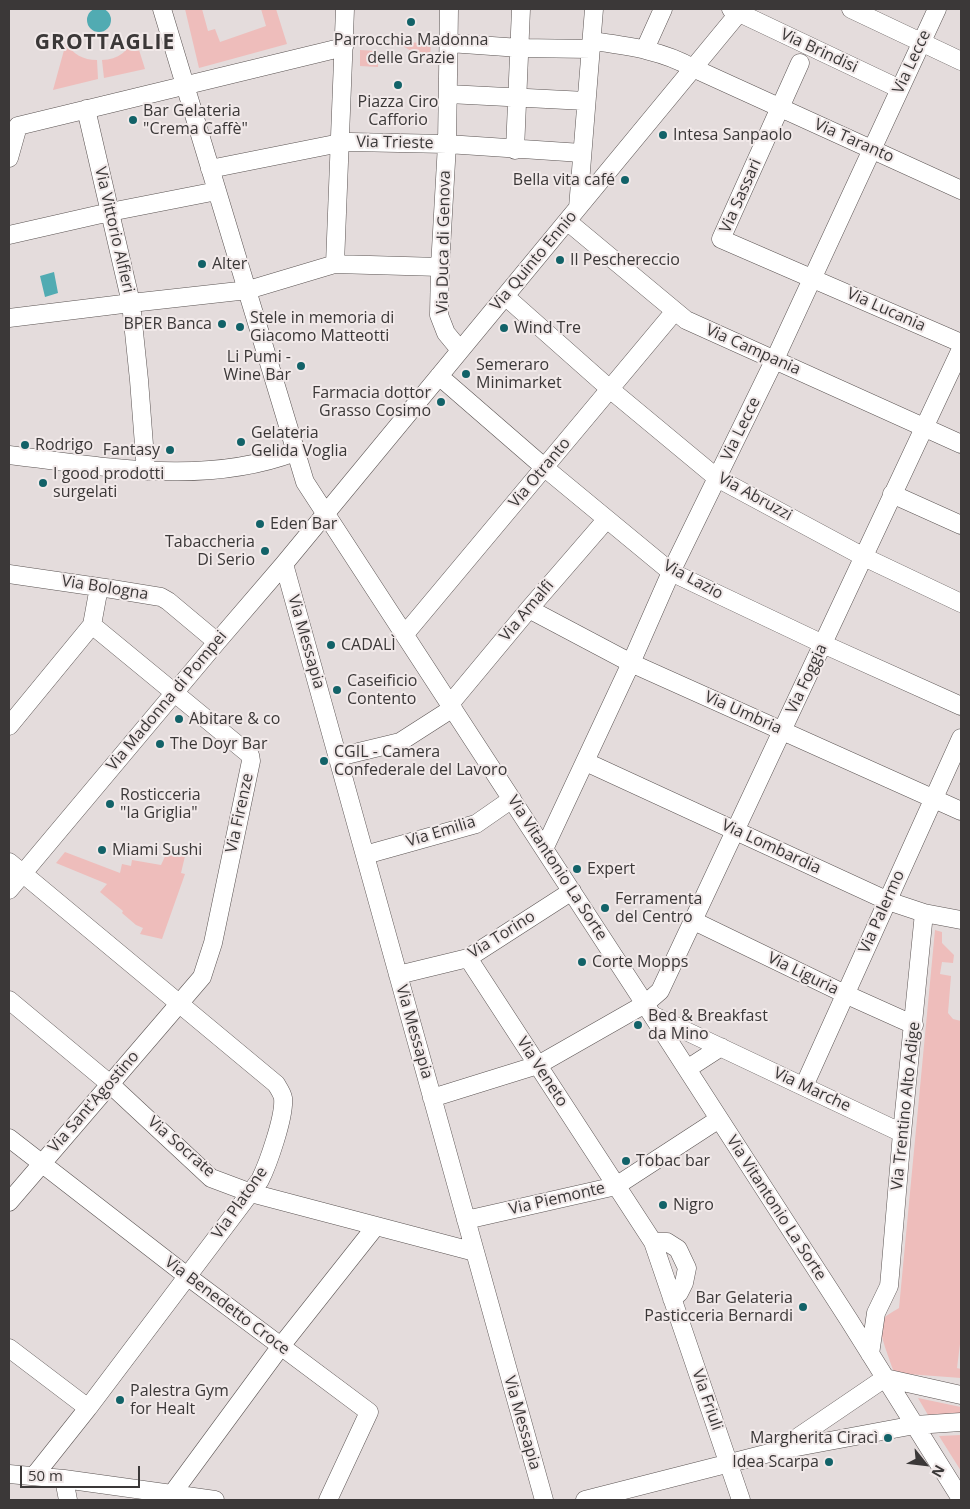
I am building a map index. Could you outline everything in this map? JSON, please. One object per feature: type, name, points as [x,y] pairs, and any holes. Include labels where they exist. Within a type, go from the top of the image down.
[{"type":"street","name":"Via Vitantonio La Sorte","points":[[162,9],[305,482],[649,1010],[848,1319],[961,1499]]},
{"type":"street","points":[[335,264],[345,9]]},
{"type":"street","name":"Via Duca di Genova","points":[[449,9],[447,144],[440,267],[440,315],[446,333],[460,350]]},
{"type":"street","points":[[515,150],[521,9]]},
{"type":"street","points":[[572,214],[582,153],[594,9]]},
{"type":"street","points":[[645,49],[663,9]]},
{"type":"street","points":[[851,9],[961,61]]},
{"type":"street","name":"Via Lecce","points":[[544,849],[586,762],[670,572],[718,478],[937,9]]},
{"type":"street","name":"Via Quinto Ennio","points":[[326,513],[693,68],[737,10]]},
{"type":"street","name":"Via Brindisi","points":[[737,10],[900,88]]},
{"type":"street","name":"Via Taranto","points":[[448,42],[520,48],[592,45],[645,49],[678,59],[693,68],[961,190]]},
{"type":"street","points":[[9,158],[18,126],[344,47]]},
{"type":"street","name":"Via Sassari","points":[[800,63],[722,239],[812,277]]},
{"type":"street","points":[[448,94],[586,101]]},
{"type":"street","name":"Via Vittorio Alfieri","points":[[86,109],[131,303],[140,380],[146,471]]},
{"type":"street","name":"Via Trieste","points":[[210,169],[340,143],[447,144],[582,153]]},
{"type":"street","points":[[9,234],[110,212],[217,192]]},
{"type":"street","name":"Via Campania","points":[[572,214],[686,320],[961,444]]},
{"type":"street","points":[[9,318],[248,290],[335,264],[440,267]]},
{"type":"street","name":"Via Lucania","points":[[812,277],[961,344]]},
{"type":"street","name":"Via Abruzzi","points":[[504,296],[611,390],[718,478],[864,557],[961,603]]},
{"type":"street","name":"Via Otranto","points":[[405,634],[611,390],[675,311]]},
{"type":"street","name":"Via Foggia","points":[[432,1098],[538,1065],[649,1010],[694,921],[961,349]]},
{"type":"street","name":"Via Lazio","points":[[439,376],[606,520],[670,572],[961,706]]},
{"type":"street","points":[[9,455],[146,471],[173,472],[250,465],[295,452]]},
{"type":"street","points":[[892,494],[961,525]]},
{"type":"street","name":"Via Madonna di Pompei","points":[[9,890],[326,513]]},
{"type":"street","name":"Via Amalfi","points":[[338,757],[400,742],[451,706],[529,609],[606,520]]},
{"type":"street","name":"Via Messapia","points":[[284,564],[544,1500]]},
{"type":"street","name":"Via Bologna","points":[[9,574],[161,598],[168,601],[216,642]]},
{"type":"street","points":[[9,726],[92,625],[99,587]]},
{"type":"street","name":"Via Umbria","points":[[529,609],[631,663],[961,811]]},
{"type":"street","name":"Via Firenze","points":[[92,625],[250,755],[251,761],[213,943],[202,977],[179,1003]]},
{"type":"street","name":"Via Palermo","points":[[804,1086],[961,738]]},
{"type":"street","name":"Via Lombardia","points":[[586,762],[888,901],[924,914],[961,920]]},
{"type":"street","name":"Via Emilia","points":[[365,855],[476,824],[512,799]]},
{"type":"street","name":"Via Platone","points":[[9,862],[276,1084],[281,1091],[283,1099],[283,1108],[267,1166],[250,1193],[88,1408],[34,1476]]},
{"type":"street","name":"Via Torino","points":[[398,975],[468,958],[572,891]]},
{"type":"street","name":"Via Trentino Alto Adige","points":[[870,1354],[876,1313],[884,1297],[890,1275],[924,914]]},
{"type":"street","name":"Via Liguria","points":[[694,921],[914,1025]]},
{"type":"street","name":"Via Veneto","points":[[468,958],[616,1186]]},
{"type":"street","name":"Via Socrate","points":[[9,1000],[110,1084],[211,1178],[250,1193],[475,1252]]},
{"type":"street","name":"Via Sant'Agostino","points":[[9,1202],[179,1003]]},
{"type":"street","name":"Via Marche","points":[[649,1010],[721,1047],[902,1133]]},
{"type":"street","points":[[687,1069],[721,1047]]},
{"type":"street","name":"Via Piemonte","points":[[466,1220],[616,1186],[719,1119]]},
{"type":"street","name":"Via Benedetto Croce","points":[[9,1138],[187,1276],[370,1412],[328,1500]]},
{"type":"street","name":"Via Friuli","points":[[616,1186],[653,1242],[741,1500]]},
{"type":"street","points":[[182,1497],[281,1346],[376,1226]]},
{"type":"street","points":[[653,1242],[667,1242],[678,1249],[687,1268],[684,1283],[679,1293],[672,1299]]},
{"type":"street","points":[[848,1319],[858,1316],[884,1297]]},
{"type":"street","points":[[9,1348],[88,1408]]},
{"type":"street","points":[[781,1450],[885,1378],[961,1396]]},
{"type":"street","points":[[586,1500],[620,1496],[781,1450],[915,1426],[961,1422]]},
{"type":"street","points":[[9,1474],[64,1478],[182,1497],[215,1500]]},
{"type":"street","points":[[64,1478],[68,1500]]},
{"type":"shaded area","points":[[185,9],[202,9],[208,31],[215,29],[220,42],[266,26],[261,9],[276,9],[287,44],[199,68]]},
{"type":"shaded area","points":[[135,37],[145,69],[104,78],[102,60],[118,56],[130,46]]},
{"type":"shaded area","points":[[394,42],[431,43],[430,56],[418,55],[401,45],[394,45]]},
{"type":"shaded area","points":[[66,43],[79,56],[97,60],[98,79],[53,90]]},
{"type":"shaded area","points":[[360,50],[378,51],[378,67],[360,66]]},
{"type":"shaded area","points":[[169,848],[186,852],[181,873],[185,874],[162,939],[140,934],[143,928],[136,925],[122,913],[123,911],[100,892],[107,884],[56,863],[65,852],[120,873],[122,864],[131,866],[132,860],[161,865]]},
{"type":"shaded area","points":[[935,930],[942,932],[942,943],[954,955],[953,963],[942,962],[940,974],[951,976],[948,1013],[953,1019],[961,1021],[961,1336],[957,1368],[961,1369],[961,1378],[894,1373],[881,1328],[884,1318],[899,1308]]},
{"type":"shaded area","points":[[918,1398],[961,1407],[961,1413],[928,1415]]},
{"type":"shaded area","points":[[961,1435],[961,1471],[939,1436]]},
{"type":"water","points":[[99,8],[108,11],[111,20],[108,29],[99,32],[90,29],[87,20],[90,11]]},
{"type":"water","points":[[54,272],[58,293],[45,297],[40,276]]},
{"type":"place","name":"Parrocchia Madonna delle Grazie","points":[[411,22]]},
{"type":"place","name":"Piazza Ciro Cafforio","points":[[398,85]]},
{"type":"place","name":"Bar Gelateria \"Crema Caffè\"","points":[[133,120]]},
{"type":"place","name":"Intesa Sanpaolo","points":[[663,135]]},
{"type":"place","name":"Bella vita café","points":[[625,180]]},
{"type":"place","name":"Il Peschereccio","points":[[560,260]]},
{"type":"place","name":"Alter","points":[[202,264]]},
{"type":"place","name":"BPER Banca","points":[[222,324]]},
{"type":"place","name":"Stele in memoria di Giacomo Matteotti","points":[[240,327]]},
{"type":"place","name":"Wind Tre","points":[[504,328]]},
{"type":"place","name":"Li Pumi - Wine Bar","points":[[301,366]]},
{"type":"place","name":"Semeraro Minimarket","points":[[466,374]]},
{"type":"place","name":"Farmacia dottor Grasso Cosimo","points":[[441,402]]},
{"type":"place","name":"Gelateria Gelida Voglia","points":[[241,442]]},
{"type":"place","name":"Rodrigo","points":[[25,445]]},
{"type":"place","name":"Fantasy","points":[[170,450]]},
{"type":"place","name":"I good prodotti surgelati","points":[[43,483]]},
{"type":"place","name":"Eden Bar","points":[[260,524]]},
{"type":"place","name":"Tabaccheria Di Serio","points":[[265,551]]},
{"type":"place","name":"CADALÌ","points":[[331,645]]},
{"type":"place","name":"Caseificio Contento","points":[[337,690]]},
{"type":"place","name":"Abitare & co","points":[[179,719]]},
{"type":"place","name":"The Doyr Bar","points":[[160,744]]},
{"type":"place","name":"CGIL - Camera Confederale del Lavoro","points":[[324,761]]},
{"type":"place","name":"Rosticceria \"la Griglia\"","points":[[110,804]]},
{"type":"place","name":"Miami Sushi","points":[[102,850]]},
{"type":"place","name":"Expert","points":[[577,869]]},
{"type":"place","name":"Ferramenta del Centro","points":[[605,908]]},
{"type":"place","name":"Corte Mopps","points":[[582,962]]},
{"type":"place","name":"Bed & Breakfast da Mino","points":[[638,1025]]},
{"type":"place","name":"Tobac bar","points":[[626,1161]]},
{"type":"place","name":"Nigro","points":[[663,1205]]},
{"type":"place","name":"Bar Gelateria Pasticceria Bernardi","points":[[803,1307]]},
{"type":"place","name":"Palestra Gym for Healt","points":[[120,1400]]},
{"type":"place","name":"Margherita Ciracì","points":[[888,1438]]},
{"type":"place","name":"Idea Scarpa","points":[[829,1462]]},
{"type":"district","name":"GROTTAGLIE","points":[[105,43]]}]
